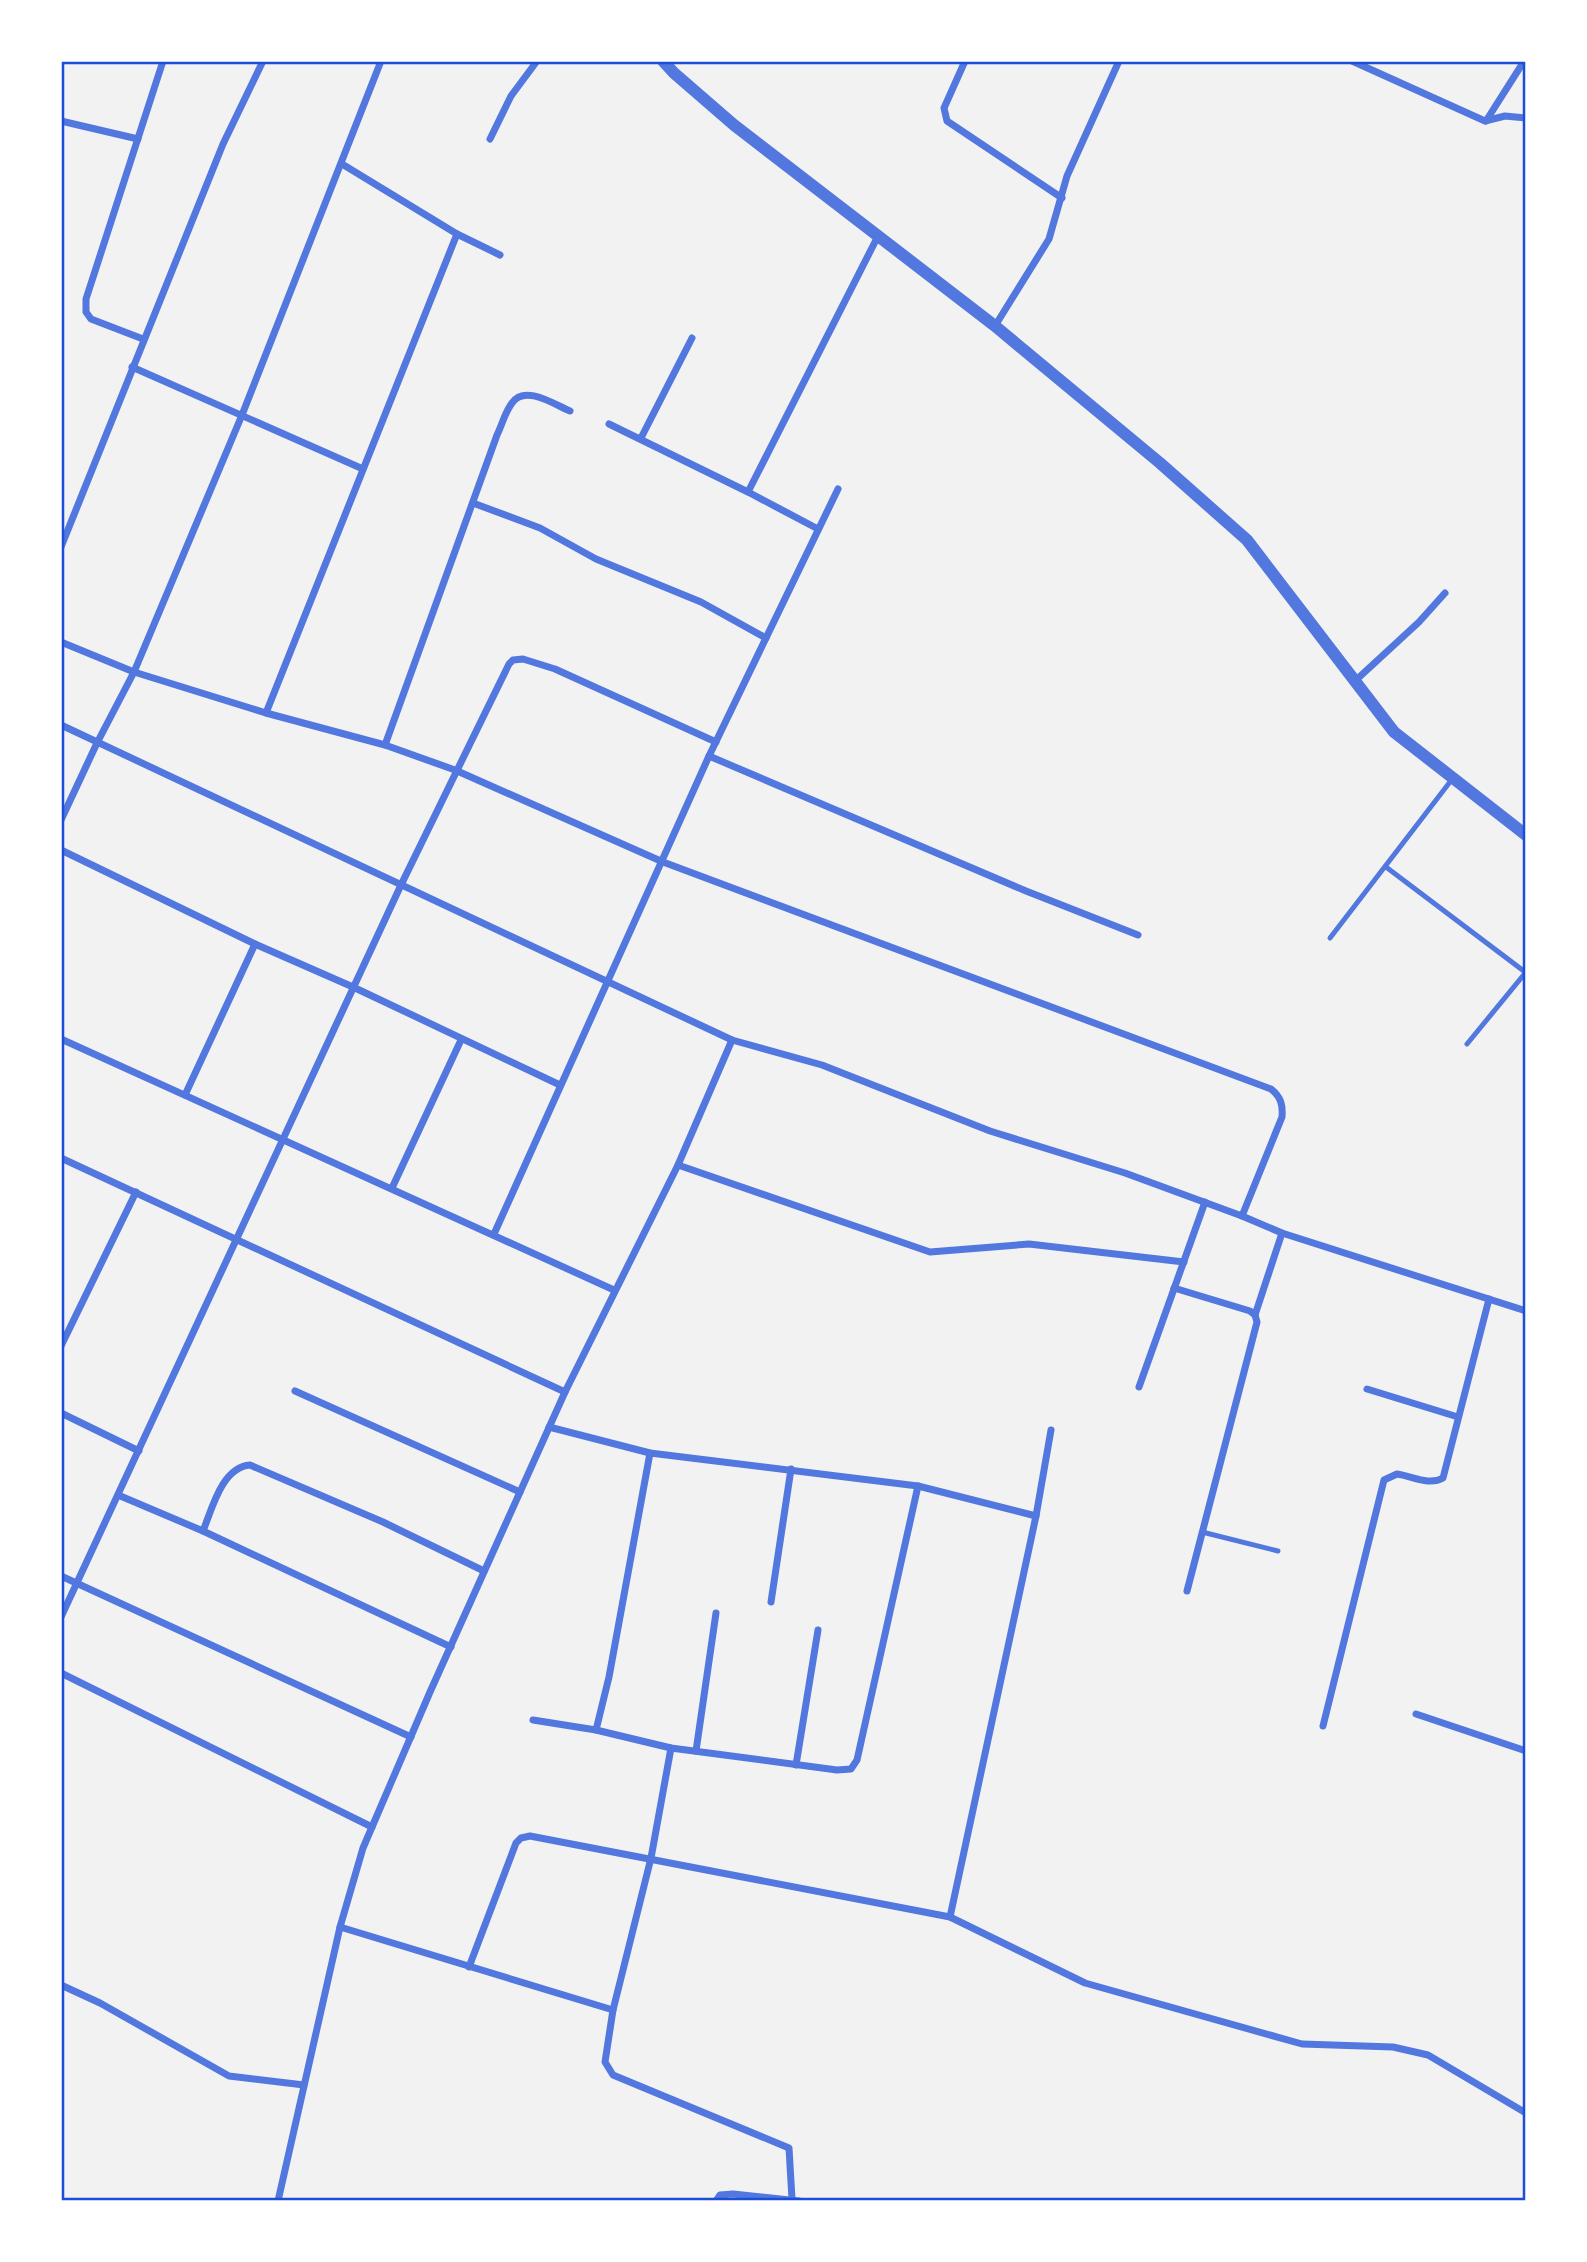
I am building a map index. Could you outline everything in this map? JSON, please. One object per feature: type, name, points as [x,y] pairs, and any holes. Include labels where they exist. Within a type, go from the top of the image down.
[{"type":"street","points":[[144,339],[91,318],[86,312],[86,299],[163,61]]},
{"type":"street","points":[[61,547],[223,144],[263,61]]},
{"type":"street","points":[[61,820],[134,672],[242,415],[381,61]]},
{"type":"street","points":[[490,139],[511,96],[537,61]]},
{"type":"street","points":[[663,61],[674,74],[734,125],[995,326],[1160,463],[1247,540],[1394,732],[1526,835]]},
{"type":"street","points":[[965,61],[944,108],[947,121],[1062,198]]},
{"type":"street","points":[[995,326],[1049,239],[1067,176],[1119,61]]},
{"type":"street","points":[[1352,61],[1485,121],[1505,116],[1526,118]]},
{"type":"street","points":[[1485,121],[1524,61]]},
{"type":"street","points":[[61,121],[138,139]]},
{"type":"street","points":[[342,164],[457,234],[500,255]]},
{"type":"street","points":[[266,713],[457,234]]},
{"type":"street","points":[[748,492],[878,236]]},
{"type":"street","points":[[641,438],[692,338]]},
{"type":"street","points":[[132,367],[363,469]]},
{"type":"street","points":[[385,745],[497,435],[512,403],[518,397],[532,396],[570,411]]},
{"type":"street","points":[[609,424],[818,529]]},
{"type":"street","points":[[494,1234],[709,756],[838,489]]},
{"type":"street","points":[[472,503],[540,528],[596,559],[701,602],[766,638]]},
{"type":"street","points":[[1355,681],[1419,622],[1445,593]]},
{"type":"street","points":[[61,642],[134,672],[266,713],[385,745],[455,771],[663,862],[1271,1089],[1278,1094],[1281,1101],[1282,1117],[1242,1216]]},
{"type":"street","points":[[61,1617],[353,987],[506,668],[513,660],[523,659],[555,669],[716,742]]},
{"type":"street","points":[[61,725],[732,1040],[822,1065],[990,1131],[1125,1173],[1282,1233],[1526,1311]]},
{"type":"street","points":[[709,756],[1026,891],[1138,935]]},
{"type":"street","points":[[61,850],[255,944],[560,1084]]},
{"type":"street","points":[[185,1095],[255,944]]},
{"type":"street","points":[[61,1039],[614,1290]]},
{"type":"street","points":[[392,1188],[461,1040]]},
{"type":"street","points":[[278,2201],[340,1927],[363,1848],[549,1427],[614,1290],[678,1165],[732,1040]]},
{"type":"street","points":[[61,1158],[565,1392]]},
{"type":"street","points":[[678,1165],[930,1252],[1029,1244],[1184,1262]]},
{"type":"street","points":[[61,1346],[136,1192]]},
{"type":"street","points":[[1139,1387],[1205,1202]]},
{"type":"street","points":[[1187,1591],[1257,1322],[1255,1315],[1282,1233]]},
{"type":"street","points":[[1174,1289],[1250,1311],[1255,1315]]},
{"type":"street","points":[[1323,1726],[1384,1480],[1397,1474],[1422,1480],[1443,1478],[1489,1299]]},
{"type":"street","points":[[1367,1389],[1458,1417]]},
{"type":"street","points":[[295,1391],[520,1492]]},
{"type":"street","points":[[61,1413],[139,1451]]},
{"type":"street","points":[[549,1427],[650,1453],[918,1486],[1037,1516]]},
{"type":"street","points":[[950,1917],[1037,1516],[1051,1430]]},
{"type":"street","points":[[596,1730],[609,1676],[650,1453]]},
{"type":"street","points":[[203,1531],[226,1479],[235,1468],[250,1465],[383,1522],[484,1571]]},
{"type":"street","points":[[771,1602],[791,1469]]},
{"type":"street","points":[[533,1720],[596,1730],[671,1748],[844,1771],[851,1769],[857,1760],[918,1486]]},
{"type":"street","points":[[118,1495],[203,1531],[451,1647]]},
{"type":"street","points":[[61,1576],[411,1737]]},
{"type":"street","points":[[696,1751],[716,1613]]},
{"type":"street","points":[[796,1765],[818,1630]]},
{"type":"street","points":[[61,1673],[372,1827]]},
{"type":"street","points":[[1416,1714],[1526,1751]]},
{"type":"street","points":[[671,1748],[650,1858],[612,2010],[604,2057],[613,2075],[789,2148],[795,2200],[733,2194],[720,2195],[716,2201]]},
{"type":"street","points":[[469,1967],[516,1843],[521,1838],[530,1836],[950,1917],[1085,1983],[1302,2044],[1393,2047],[1428,2055],[1526,2113]]},
{"type":"street","points":[[340,1927],[612,2010]]},
{"type":"street","points":[[61,1985],[100,2003],[229,2076],[304,2085]]},
{"type":"lane","points":[[1330,938],[1453,778]]},
{"type":"lane","points":[[1386,867],[1526,972],[1467,1044]]},
{"type":"lane","points":[[1202,1532],[1278,1551]]}]
